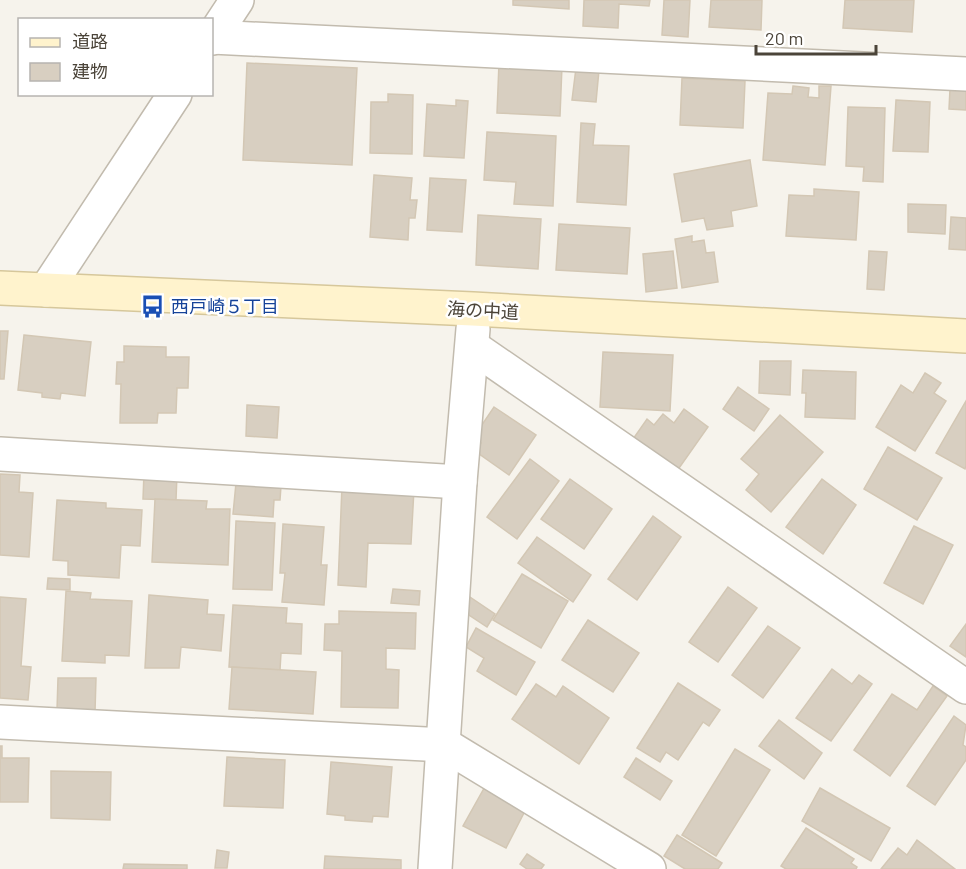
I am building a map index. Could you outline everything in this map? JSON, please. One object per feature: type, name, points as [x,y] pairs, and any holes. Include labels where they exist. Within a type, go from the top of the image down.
[{"type":"street","points":[[213,36],[237,0]]},
{"type":"street","points":[[213,38],[966,74]]},
{"type":"street","points":[[46,290],[173,96]]},
{"type":"street","name":"海の中道","points":[[0,288],[473,309],[966,336]]},
{"type":"street","points":[[435,869],[445,745],[460,482],[473,347],[473,309]]},
{"type":"street","points":[[473,347],[966,687]]},
{"type":"street","points":[[0,454],[460,482]]},
{"type":"street","points":[[0,722],[445,745],[649,869]]},
{"type":"building","points":[[513,0],[569,0],[569,9],[513,5]]},
{"type":"building","points":[[584,0],[650,0],[649,6],[619,4],[618,28],[583,26]]},
{"type":"building","points":[[664,0],[690,0],[688,37],[662,35]]},
{"type":"building","points":[[711,0],[762,0],[761,30],[709,27]]},
{"type":"building","points":[[845,0],[914,0],[912,32],[843,28]]},
{"type":"building","points":[[247,63],[357,68],[352,165],[243,160]]},
{"type":"building","points":[[499,63],[562,66],[560,116],[497,113]]},
{"type":"building","points":[[576,68],[599,70],[596,102],[572,100]]},
{"type":"building","points":[[682,78],[745,81],[743,128],[680,125]]},
{"type":"building","points":[[793,86],[809,88],[808,97],[819,98],[819,86],[831,86],[825,165],[763,160],[768,93],[792,94]]},
{"type":"building","points":[[950,89],[966,90],[966,110],[949,109]]},
{"type":"building","points":[[388,94],[413,95],[412,154],[370,153],[371,102],[388,102]]},
{"type":"building","points":[[456,100],[468,101],[464,158],[424,156],[427,104],[456,106]]},
{"type":"building","points":[[896,100],[930,102],[928,152],[893,151]]},
{"type":"building","points":[[848,107],[885,108],[883,182],[863,181],[864,167],[846,166]]},
{"type":"building","points":[[581,123],[595,124],[593,145],[629,146],[626,205],[577,202]]},
{"type":"building","points":[[487,132],[556,136],[553,206],[514,204],[516,182],[484,180]]},
{"type":"building","points":[[750,160],[757,206],[731,211],[733,226],[707,230],[704,218],[682,222],[674,174]]},
{"type":"building","points":[[374,175],[412,178],[410,200],[417,200],[415,218],[409,218],[408,240],[370,237]]},
{"type":"building","points":[[430,178],[466,180],[462,232],[427,230]]},
{"type":"building","points":[[814,189],[859,192],[856,240],[786,236],[789,195],[814,196]]},
{"type":"building","points":[[908,204],[946,205],[945,234],[908,232]]},
{"type":"building","points":[[478,215],[541,219],[538,269],[476,265]]},
{"type":"building","points":[[951,217],[966,218],[966,250],[949,249]]},
{"type":"building","points":[[559,224],[630,228],[627,274],[556,270]]},
{"type":"building","points":[[692,236],[692,242],[704,240],[706,253],[714,252],[718,282],[682,288],[675,239]]},
{"type":"building","points":[[673,251],[677,288],[646,292],[643,254]]},
{"type":"building","points":[[869,251],[887,252],[884,290],[867,289]]},
{"type":"building","points":[[0,331],[8,331],[4,379],[0,379]]},
{"type":"building","points":[[24,335],[91,342],[85,396],[61,393],[60,399],[42,397],[42,393],[18,390]]},
{"type":"building","points":[[124,346],[166,347],[166,357],[189,357],[188,388],[177,388],[176,413],[158,413],[157,423],[120,423],[121,384],[116,384],[117,362],[124,362]]},
{"type":"building","points":[[603,352],[673,355],[670,411],[600,407]]},
{"type":"building","points":[[760,361],[791,361],[790,395],[759,393]]},
{"type":"building","points":[[803,370],[856,372],[855,419],[805,417],[806,393],[802,393]]},
{"type":"building","points":[[925,373],[941,383],[934,393],[946,401],[915,451],[876,427],[901,385],[913,393]]},
{"type":"building","points":[[738,387],[769,409],[754,431],[723,409]]},
{"type":"building","points":[[966,401],[966,466],[965,469],[936,453]]},
{"type":"building","points":[[247,405],[279,407],[277,438],[246,436]]},
{"type":"building","points":[[494,407],[536,435],[509,475],[475,451],[481,443],[473,438]]},
{"type":"building","points":[[684,409],[708,427],[677,471],[633,439],[647,419],[654,425],[663,414],[674,423]]},
{"type":"building","points":[[780,415],[823,452],[771,512],[746,490],[759,474],[741,459]]},
{"type":"building","points":[[888,447],[942,478],[917,520],[864,489]]},
{"type":"building","points":[[530,459],[559,481],[517,539],[487,517]]},
{"type":"building","points":[[144,473],[177,474],[176,500],[143,499]]},
{"type":"building","points":[[0,474],[20,475],[19,492],[33,493],[29,557],[0,555]]},
{"type":"building","points":[[570,479],[612,509],[584,549],[541,519]]},
{"type":"building","points":[[822,479],[856,505],[823,554],[786,527]]},
{"type":"building","points":[[236,483],[281,486],[280,500],[274,500],[273,517],[233,514]]},
{"type":"building","points":[[342,486],[414,489],[411,544],[368,543],[366,587],[338,585]]},
{"type":"building","points":[[155,499],[207,501],[206,509],[230,509],[228,565],[152,562]]},
{"type":"building","points":[[57,500],[106,503],[106,508],[142,510],[140,546],[121,545],[119,578],[68,575],[68,561],[53,560]]},
{"type":"building","points":[[653,516],[681,537],[637,600],[608,579]]},
{"type":"building","points":[[236,521],[275,523],[272,590],[233,589]]},
{"type":"building","points":[[283,524],[324,527],[321,565],[327,565],[324,605],[282,602],[285,573],[280,573]]},
{"type":"building","points":[[914,526],[953,545],[923,604],[884,583]]},
{"type":"building","points":[[537,537],[591,575],[573,602],[518,563]]},
{"type":"building","points":[[522,574],[568,601],[541,648],[493,620]]},
{"type":"building","points":[[48,578],[70,579],[70,590],[47,589]]},
{"type":"building","points":[[728,587],[757,608],[718,662],[689,642]]},
{"type":"building","points":[[393,589],[420,591],[419,605],[391,603]]},
{"type":"building","points":[[66,591],[91,593],[90,599],[132,601],[129,656],[105,655],[105,663],[62,661]]},
{"type":"building","points":[[149,595],[208,600],[207,614],[224,615],[221,651],[181,647],[179,668],[145,668]]},
{"type":"building","points":[[467,595],[495,614],[487,627],[466,613]]},
{"type":"building","points":[[0,597],[26,599],[21,666],[31,667],[28,700],[0,698]]},
{"type":"building","points":[[233,605],[287,608],[286,623],[302,624],[301,654],[281,653],[280,670],[229,667]]},
{"type":"building","points":[[339,611],[416,613],[415,649],[386,648],[386,669],[399,670],[398,708],[341,707],[342,651],[324,650],[325,624],[339,624]]},
{"type":"building","points":[[588,620],[639,653],[613,692],[562,660]]},
{"type":"building","points":[[966,624],[966,657],[950,646]]},
{"type":"building","points":[[768,626],[800,648],[763,698],[732,675]]},
{"type":"building","points":[[476,628],[535,662],[516,695],[477,671],[484,658],[466,647]]},
{"type":"building","points":[[232,667],[316,672],[313,714],[229,709]]},
{"type":"building","points":[[832,669],[852,684],[859,675],[872,684],[831,741],[796,718]]},
{"type":"building","points":[[58,678],[96,678],[95,712],[57,710]]},
{"type":"building","points":[[678,683],[720,710],[709,726],[703,722],[678,760],[666,752],[660,762],[637,748]]},
{"type":"building","points":[[536,684],[556,697],[563,686],[609,718],[579,764],[512,719]]},
{"type":"building","points":[[933,686],[947,696],[890,776],[854,750],[892,694],[917,710]]},
{"type":"building","points":[[954,716],[966,725],[963,745],[966,747],[966,760],[935,805],[907,786]]},
{"type":"building","points":[[779,720],[822,753],[804,779],[759,746]]},
{"type":"building","points":[[0,746],[2,746],[2,758],[29,758],[28,802],[0,802]]},
{"type":"building","points":[[735,749],[770,770],[716,856],[682,835]]},
{"type":"building","points":[[227,757],[285,760],[283,808],[224,806]]},
{"type":"building","points":[[636,758],[672,781],[660,800],[624,777]]},
{"type":"building","points":[[331,762],[392,767],[388,817],[373,816],[372,822],[345,820],[345,816],[327,814]]},
{"type":"building","points":[[51,771],[111,772],[110,820],[51,818]]},
{"type":"building","points":[[487,783],[528,805],[506,848],[463,826]]},
{"type":"building","points":[[820,788],[890,828],[871,861],[802,821]]},
{"type":"building","points":[[806,828],[854,859],[851,863],[857,867],[856,869],[786,869],[781,866]]},
{"type":"building","points":[[677,835],[722,863],[718,869],[685,869],[664,856]]},
{"type":"building","points":[[917,840],[955,869],[881,869],[898,848],[907,855]]},
{"type":"building","points":[[217,850],[229,852],[227,868],[215,868]]},
{"type":"building","points":[[527,854],[544,865],[541,869],[527,869],[520,864]]},
{"type":"building","points":[[325,856],[401,860],[401,869],[324,869]]},
{"type":"building","points":[[124,864],[187,865],[187,869],[123,869]]},
{"type":"place","name":"西戸崎５丁目","points":[[153,306]]}]
